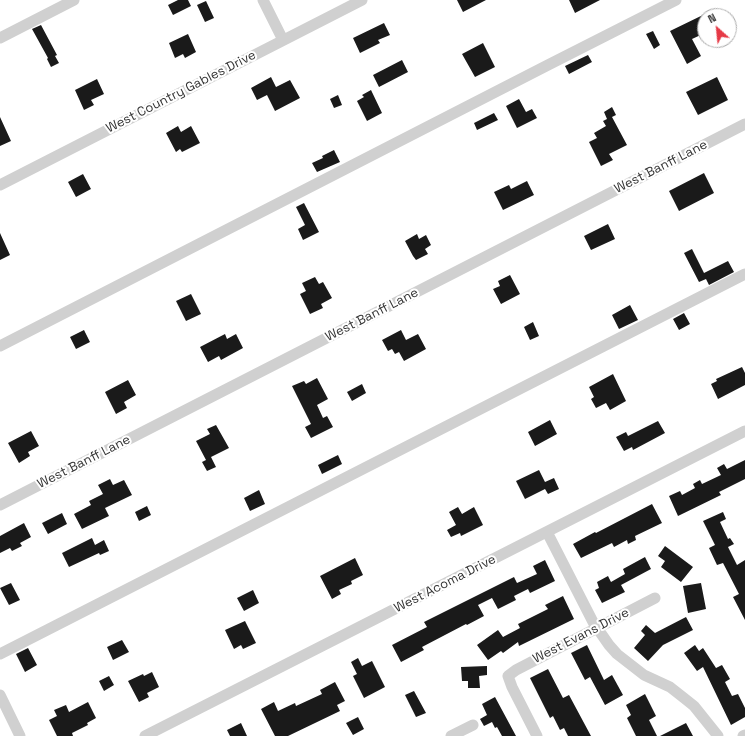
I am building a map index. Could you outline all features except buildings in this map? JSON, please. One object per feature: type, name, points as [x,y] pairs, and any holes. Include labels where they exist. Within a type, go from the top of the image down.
[{"type":"street","points":[[0,38],[74,0]]},
{"type":"street","points":[[263,0],[283,40]]},
{"type":"street","name":"West Country Gables Drive","points":[[0,185],[362,0]]},
{"type":"street","points":[[0,346],[676,0]]},
{"type":"street","name":"West Banff Lane","points":[[0,505],[745,124]]},
{"type":"street","points":[[0,654],[745,274]]},
{"type":"street","name":"West Acoma Drive","points":[[145,736],[745,431]]},
{"type":"street","points":[[548,532],[597,629],[609,645],[617,654],[644,675],[670,687],[681,690],[718,736]]},
{"type":"street","name":"West Evans Drive","points":[[537,736],[508,676],[516,670],[655,598]]},
{"type":"street","points":[[0,695],[20,736]]},
{"type":"street","points":[[451,736],[473,725]]}]
